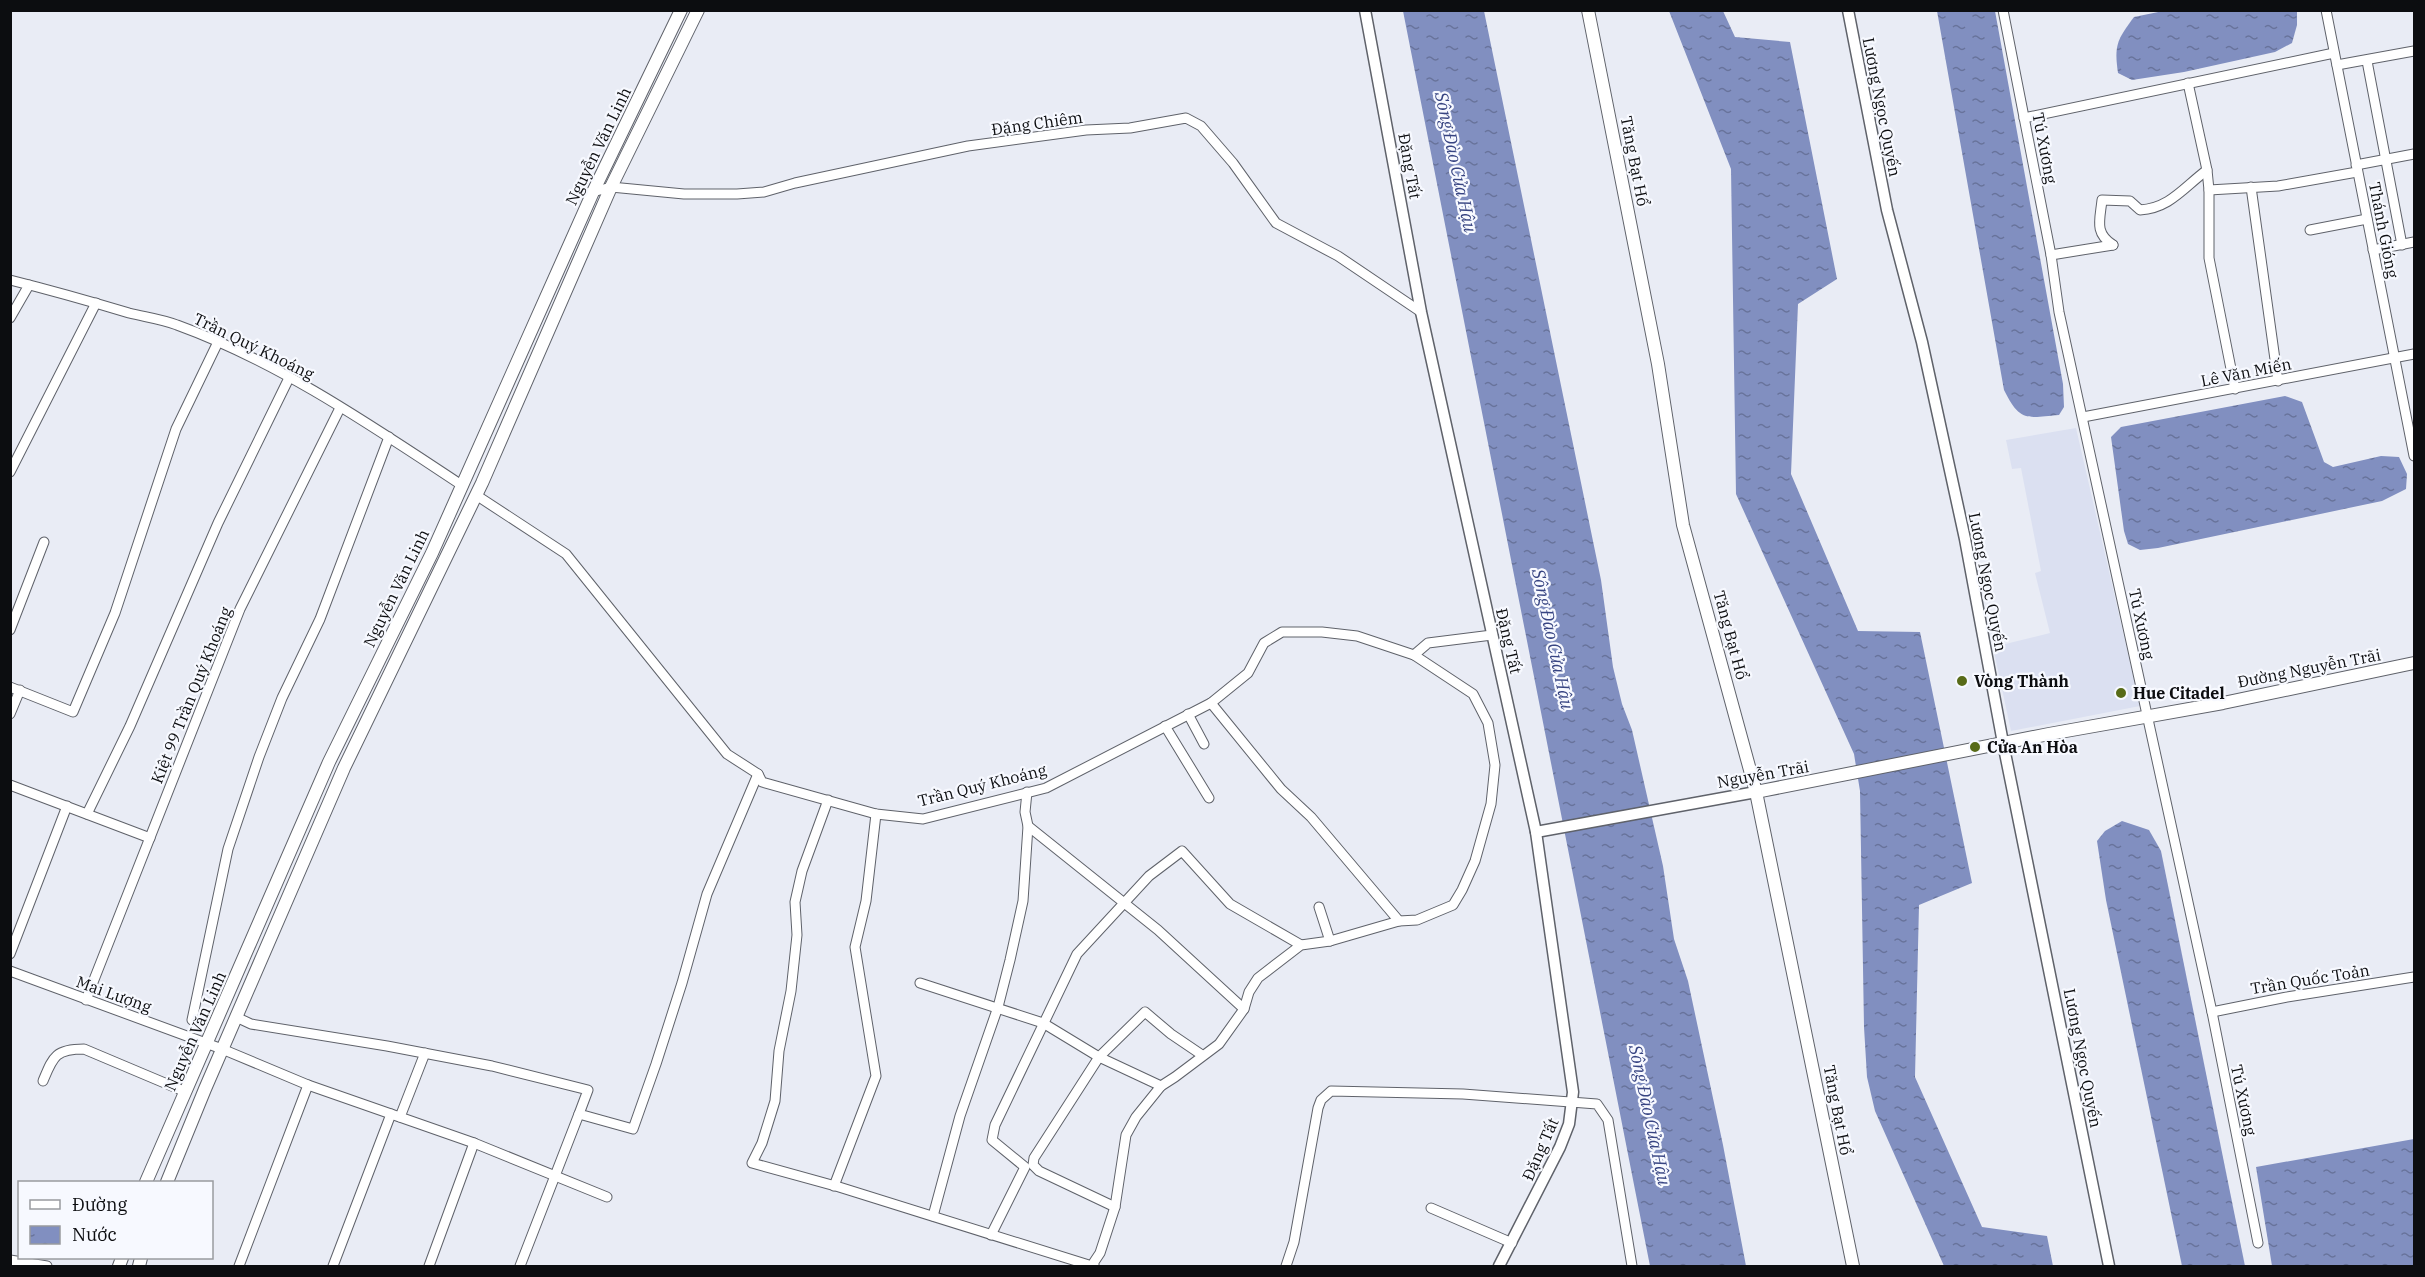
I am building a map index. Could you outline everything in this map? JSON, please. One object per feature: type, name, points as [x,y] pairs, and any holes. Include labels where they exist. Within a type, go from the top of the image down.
[{"type":"main road","name":"Nguyễn Văn Linh","points":[[146,1181],[329,762],[463,486],[590,192],[681,10]]},
{"type":"main road","name":"Nguyễn Văn Linh","points":[[167,1181],[344,768],[476,495],[611,187],[698,10]]},
{"type":"main road","name":"Tăng Bạt Hổ","points":[[1588,10],[1658,364],[1683,525],[1756,792],[1853,1266]]},
{"type":"main road","points":[[463,486],[476,495]]},
{"type":"main road","name":"Đường Nguyễn Trãi","points":[[1946,756],[2003,743],[2356,677],[2415,663]]},
{"type":"main road","name":"Nguyễn Trãi","points":[[1756,792],[1946,756]]},
{"type":"main road","points":[[329,762],[344,768]]},
{"type":"street","name":"Đặng Tất","points":[[1365,10],[1421,312],[1536,832],[1573,1092],[1569,1124],[1560,1147],[1500,1266]]},
{"type":"street","name":"Lương Ngọc Quyến","points":[[1848,10],[1887,210],[1922,342],[1965,539],[2003,743],[2109,1266]]},
{"type":"street","name":"Tú Xương","points":[[2003,10],[2051,255],[2059,312],[2211,1012],[2258,1243]]},
{"type":"street","name":"Thánh Gióng","points":[[2326,10],[2415,456]]},
{"type":"street","points":[[2337,65],[2415,51]]},
{"type":"street","points":[[2024,118],[2334,53]]},
{"type":"street","points":[[2367,61],[2402,245]]},
{"type":"street","points":[[2188,83],[2207,170],[2209,258],[2235,389]]},
{"type":"street","name":"Đặng Chiêm","points":[[590,192],[611,187],[684,194],[764,192],[795,183],[968,146],[1086,130],[1130,128],[1186,118],[1201,126],[1233,163],[1276,222],[1338,256],[1421,312]]},
{"type":"street","points":[[2209,190],[2278,186],[2415,154]]},
{"type":"street","points":[[2051,255],[2113,245],[2103,239],[2099,231],[2102,200],[2130,201],[2140,210],[2156,209],[2169,202],[2207,170]]},
{"type":"street","points":[[2251,187],[2278,381]]},
{"type":"street","points":[[2310,230],[2367,219]]},
{"type":"street","points":[[2373,250],[2415,242]]},
{"type":"street","name":"Trần Quý Khoáng","points":[[10,280],[163,320],[218,342],[289,378],[389,437],[463,486]]},
{"type":"street","points":[[10,318],[29,285]]},
{"type":"street","points":[[10,472],[96,303]]},
{"type":"street","points":[[10,714],[15,689],[73,712],[115,613],[176,429],[218,342]]},
{"type":"street","name":"Lê Văn Miến","points":[[2083,417],[2415,354]]},
{"type":"street","points":[[87,814],[130,726],[218,523],[289,378]]},
{"type":"street","name":"Kiệt 99 Trần Quý Khoáng","points":[[86,1000],[240,609],[340,408]]},
{"type":"street","points":[[192,1020],[228,849],[259,757],[282,698],[320,619],[389,437]]},
{"type":"street","name":"Trần Quý Khoáng","points":[[476,495],[566,554],[727,754],[758,774],[762,782],[876,814],[923,819],[1046,788],[1211,703],[1248,673],[1264,643],[1282,632],[1322,632],[1357,636],[1414,655],[1473,694],[1488,723],[1496,765],[1491,804],[1475,861],[1453,905],[1417,920],[1399,921],[1330,941],[1301,945]]},
{"type":"street","points":[[10,630],[44,542]]},
{"type":"street","points":[[1414,655],[1428,643],[1492,635]]},
{"type":"street","points":[[1211,703],[1281,789],[1311,817],[1399,921]]},
{"type":"street","points":[[1188,714],[1204,744]]},
{"type":"street","points":[[1165,726],[1209,798]]},
{"type":"street","points":[[579,1114],[633,1129],[679,993],[707,894],[758,774]]},
{"type":"street","points":[[10,784],[150,838]]},
{"type":"street","points":[[933,1216],[960,1116],[998,1007],[1023,901],[1028,826],[1025,812],[1027,792]]},
{"type":"street","name":"Nguyễn Trãi","points":[[1536,832],[1756,792]]},
{"type":"street","points":[[828,800],[802,871],[795,902],[798,935],[791,991],[778,1051],[775,1101],[762,1143],[752,1163],[1093,1266],[1115,1207],[1126,1135],[1136,1117],[1161,1086],[1219,1044],[1244,1009],[1249,992],[1258,978],[1301,945],[1230,904],[1182,851],[1149,876],[1077,954],[995,1125],[992,1140],[1024,1167]]},
{"type":"street","points":[[10,954],[67,806]]},
{"type":"street","points":[[834,1186],[876,1076],[855,947],[866,901],[876,814]]},
{"type":"street","points":[[1028,826],[1158,930],[1244,1009]]},
{"type":"street","points":[[1318,907],[1330,941]]},
{"type":"street","name":"Mai Lượng","points":[[10,972],[222,1049],[308,1085],[474,1143],[607,1197]]},
{"type":"street","name":"Trần Quốc Toản","points":[[2211,1012],[2287,997],[2415,977]]},
{"type":"street","points":[[920,983],[1043,1023],[1099,1057],[1161,1086]]},
{"type":"street","points":[[991,1234],[1024,1167],[1034,1158],[1099,1057],[1145,1012],[1171,1034],[1202,1055]]},
{"type":"street","points":[[236,1017],[251,1024],[492,1066],[588,1090],[520,1266]]},
{"type":"street","points":[[43,1081],[52,1058],[66,1049],[84,1049],[186,1092]]},
{"type":"street","points":[[333,1266],[425,1053]]},
{"type":"street","points":[[239,1266],[308,1085]]},
{"type":"street","points":[[1286,1266],[1294,1242],[1318,1108],[1321,1100],[1330,1091],[1463,1094],[1598,1104],[1608,1120],[1632,1266]]},
{"type":"street","points":[[429,1266],[474,1143]]},
{"type":"street","points":[[1034,1158],[1033,1165],[1039,1171],[1115,1207]]},
{"type":"street","points":[[1431,1208],[1512,1243]]},
{"type":"street","points":[[10,1260],[47,1266]]},
{"type":"shaded area","points":[[2076,428],[2140,706],[2011,731],[1993,647],[2050,633],[2035,573],[2041,571],[2021,468],[2012,469],[2006,440]]},
{"type":"water","points":[[2168,10],[2297,11],[2297,25],[2292,43],[2275,52],[2184,72],[2132,80],[2118,73],[2116,56],[2118,43],[2134,17]]},
{"type":"water","name":"Sông Đào Cửa Hậu","points":[[1403,11],[1484,11],[1601,580],[1613,667],[1622,704],[1632,730],[1663,866],[1674,939],[1688,981],[1746,1266],[1650,1266]]},
{"type":"water","points":[[1669,11],[1723,11],[1735,37],[1790,42],[1837,279],[1798,304],[1791,474],[1858,631],[1920,632],[1972,883],[1919,905],[1915,1077],[1982,1227],[2047,1236],[2053,1266],[1944,1266],[1875,1111],[1867,1077],[1864,1027],[1860,791],[1854,754],[1736,494],[1731,169]]},
{"type":"water","points":[[1937,11],[1995,11],[2063,384],[2064,407],[2059,415],[2025,416],[2015,408],[2004,390]]},
{"type":"water","points":[[2285,396],[2302,402],[2324,462],[2333,467],[2381,456],[2399,457],[2407,474],[2406,489],[2382,501],[2158,548],[2140,550],[2128,544],[2124,531],[2111,437],[2121,427]]},
{"type":"water","points":[[2122,821],[2149,830],[2161,851],[2245,1266],[2182,1266],[2106,900],[2097,841],[2105,831]]},
{"type":"water","points":[[2414,1139],[2414,1266],[2272,1266],[2256,1167]]},
{"type":"place","name":"Vòng Thành","points":[[1962,681]]},
{"type":"place","name":"Hue Citadel","points":[[2121,693]]},
{"type":"place","name":"Cửa An Hòa","points":[[1975,747]]}]
